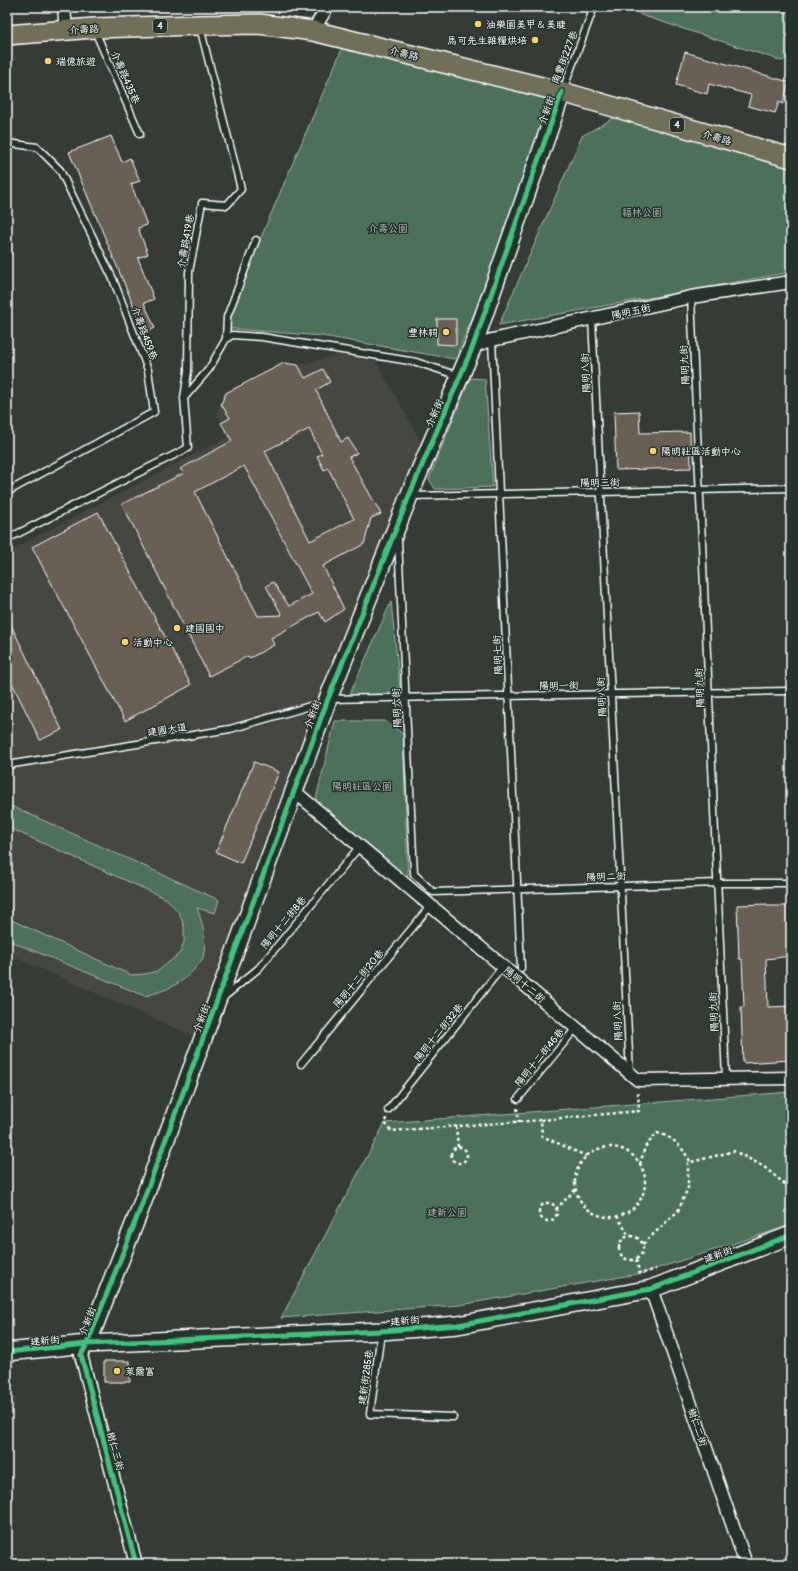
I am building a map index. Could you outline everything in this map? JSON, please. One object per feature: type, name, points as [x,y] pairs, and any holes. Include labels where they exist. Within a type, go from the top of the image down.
[{"type":"main road","name":"介壽路","points":[[7,35],[94,28],[259,24],[313,31],[562,92],[791,158]]},
{"type":"street","points":[[64,7],[66,30]]},
{"type":"street","points":[[313,31],[327,7]]},
{"type":"street","name":"介新街","points":[[87,1344],[139,1212],[328,699],[409,496],[473,346],[562,92]]},
{"type":"street","name":"陽明五街","points":[[473,346],[492,340],[691,297],[791,282]]},
{"type":"street","name":"陽明十二街","points":[[294,790],[634,1077]]},
{"type":"street","points":[[634,1077],[791,1078]]},
{"type":"street","name":"建新街","points":[[7,1352],[87,1344],[381,1331],[458,1325],[651,1288],[791,1235]]},
{"type":"street","name":"樹仁二街","points":[[651,1288],[746,1564]]},
{"type":"street","name":"樹仁三街","points":[[87,1344],[81,1355],[136,1564]]},
{"type":"lane","name":"南豐街227巷","points":[[562,92],[594,7]]},
{"type":"lane","name":"介壽路419巷","points":[[7,539],[188,448],[184,398],[188,371],[189,272],[202,204],[227,205],[241,189],[200,25]]},
{"type":"lane","name":"介壽路435巷","points":[[94,28],[140,134]]},
{"type":"lane","name":"介壽路459巷","points":[[7,144],[37,148],[60,170],[113,279],[148,370],[154,412],[7,492]]},
{"type":"lane","points":[[226,339],[227,317],[256,240]]},
{"type":"lane","name":"陽明九街","points":[[691,297],[726,1078]]},
{"type":"lane","name":"陽明八街","points":[[592,319],[621,886],[634,1077]]},
{"type":"lane","points":[[184,398],[209,369],[226,339],[232,335],[262,337],[416,362],[453,374],[459,379]]},
{"type":"lane","name":"陽明七街","points":[[492,340],[521,968]]},
{"type":"lane","name":"陽明三街","points":[[409,496],[791,488]]},
{"type":"lane","name":"陽明六街","points":[[397,527],[414,874],[424,884]]},
{"type":"lane","name":"陽明一街","points":[[328,699],[791,691]]},
{"type":"lane","name":"建國大道","points":[[7,765],[230,729],[317,704],[328,699]]},
{"type":"lane","name":"陽明十二街8巷","points":[[215,1005],[259,968],[360,846]]},
{"type":"lane","name":"陽明二街","points":[[424,884],[433,892],[718,883],[791,883]]},
{"type":"lane","name":"陽明十二街20巷","points":[[301,1064],[431,905]]},
{"type":"lane","name":"陽明十二街32巷","points":[[388,1110],[503,966]]},
{"type":"lane","name":"陽明十二街46巷","points":[[518,1099],[576,1028]]},
{"type":"lane","name":"建新街285巷","points":[[381,1331],[370,1414],[453,1417]]},
{"type":"path","points":[[391,1131],[519,1122],[639,1111],[634,1077]]},
{"type":"path","points":[[518,1099],[519,1122]]},
{"type":"path","points":[[540,1120],[542,1136],[586,1156]]},
{"type":"path","points":[[456,1126],[458,1147]]},
{"type":"path","points":[[640,1164],[645,1147],[657,1133],[669,1136],[680,1145],[690,1160]]},
{"type":"path","points":[[458,1147],[463,1148],[467,1155],[464,1162],[459,1164],[453,1162],[450,1157],[451,1152],[458,1147]]},
{"type":"path","points":[[605,1147],[615,1147],[625,1150],[634,1156],[640,1164],[644,1174],[645,1186],[642,1196],[632,1209],[617,1216],[606,1217],[596,1214],[587,1208],[580,1199],[576,1189],[576,1177],[579,1166],[586,1156],[595,1150],[605,1147]]},
{"type":"path","points":[[643,1244],[678,1211],[688,1188],[688,1163],[734,1151],[762,1166],[791,1189]]},
{"type":"path","points":[[556,1209],[550,1204],[544,1204],[540,1208],[540,1217],[547,1221],[555,1218],[556,1209],[576,1189]]},
{"type":"path","points":[[536,1206],[540,1208]]},
{"type":"path","points":[[617,1216],[628,1236],[636,1238],[643,1247],[639,1258],[632,1261],[624,1259],[619,1252],[619,1244],[621,1240],[628,1236]]},
{"type":"shaded area","name":"建國國中","points":[[343,354],[376,361],[421,441],[317,704],[193,1036],[7,954],[7,552],[229,436],[216,413],[226,393],[298,365]]},
{"type":"green space","points":[[632,7],[791,7],[791,55],[782,61],[641,15]]},
{"type":"green space","name":"介壽公園","points":[[344,44],[564,99],[455,359],[322,336],[222,328]]},
{"type":"green space","name":"福林公園","points":[[617,116],[791,164],[791,272],[499,325],[582,136]]},
{"type":"green space","points":[[470,378],[485,379],[493,487],[435,489],[429,479]]},
{"type":"green space","points":[[391,602],[401,697],[348,698]]},
{"type":"green space","name":"陽明社區公園","points":[[335,721],[385,721],[403,734],[408,878],[315,803]]},
{"type":"green space","points":[[7,804],[219,900],[215,913],[197,908],[204,932],[205,944],[202,960],[191,973],[173,986],[160,992],[145,996],[7,940],[7,918],[131,975],[158,971],[180,953],[184,942],[184,926],[179,913],[167,899],[7,827]]},
{"type":"green space","name":"建新公園","points":[[791,1092],[791,1225],[643,1273],[460,1305],[281,1318],[385,1123]]},
{"type":"building","points":[[685,52],[789,82],[783,104],[779,102],[775,113],[748,106],[751,95],[709,84],[707,94],[676,85]]},
{"type":"building","points":[[111,136],[122,162],[130,158],[140,181],[131,184],[147,225],[138,228],[148,254],[138,258],[154,299],[144,303],[155,328],[145,333],[69,152]]},
{"type":"building","name":"豐林祠","points":[[437,319],[456,319],[456,345],[437,344]]},
{"type":"building","points":[[284,363],[298,365],[305,378],[323,369],[330,382],[316,390],[341,442],[348,438],[357,453],[349,457],[381,514],[371,518],[364,544],[323,566],[344,609],[325,622],[319,612],[271,638],[274,645],[250,658],[248,656],[209,676],[122,504],[184,473],[180,469],[232,441],[221,423],[230,418],[221,404],[226,393]],"holes":[[[309,429],[322,454],[317,456],[324,470],[328,468],[354,519],[310,541],[265,451]],[[244,466],[312,594],[289,606],[273,582],[266,586],[282,615],[258,616],[195,492]]]},
{"type":"building","name":"陽明社區活動中心","points":[[639,411],[640,433],[690,432],[691,468],[616,470],[614,412]]},
{"type":"building","name":"活動中心","points":[[98,512],[191,685],[125,721],[32,547]]},
{"type":"building","points":[[7,617],[62,730],[40,740],[7,673]]},
{"type":"building","points":[[254,762],[279,772],[241,863],[216,852]]},
{"type":"building","points":[[767,904],[767,906],[791,906],[791,956],[766,959],[768,1007],[791,1006],[791,1060],[743,1063],[741,1007],[744,1007],[742,959],[739,959],[737,905]]},
{"type":"building","name":"萊爾富","points":[[104,1361],[130,1361],[130,1382],[104,1382]]},
{"type":"cycle path","points":[[136,1564],[81,1355],[87,1344],[139,1212],[328,699],[409,496],[473,346],[562,92]]},
{"type":"cycle path","points":[[7,1352],[87,1344],[381,1331],[458,1325],[651,1289],[791,1235]]},
{"type":"place","name":"油樂園美甲＆美睫","points":[[478,24]]},
{"type":"place","name":"馬可先生雜糧烘培","points":[[535,40]]},
{"type":"place","name":"瑞億旅遊","points":[[48,61]]},
{"type":"place","name":"豐林祠","points":[[446,332]]},
{"type":"place","name":"陽明社區活動中心","points":[[653,451]]},
{"type":"place","name":"建國國中","points":[[177,628]]},
{"type":"place","name":"活動中心","points":[[125,642]]},
{"type":"place","name":"萊爾富","points":[[117,1371]]}]
